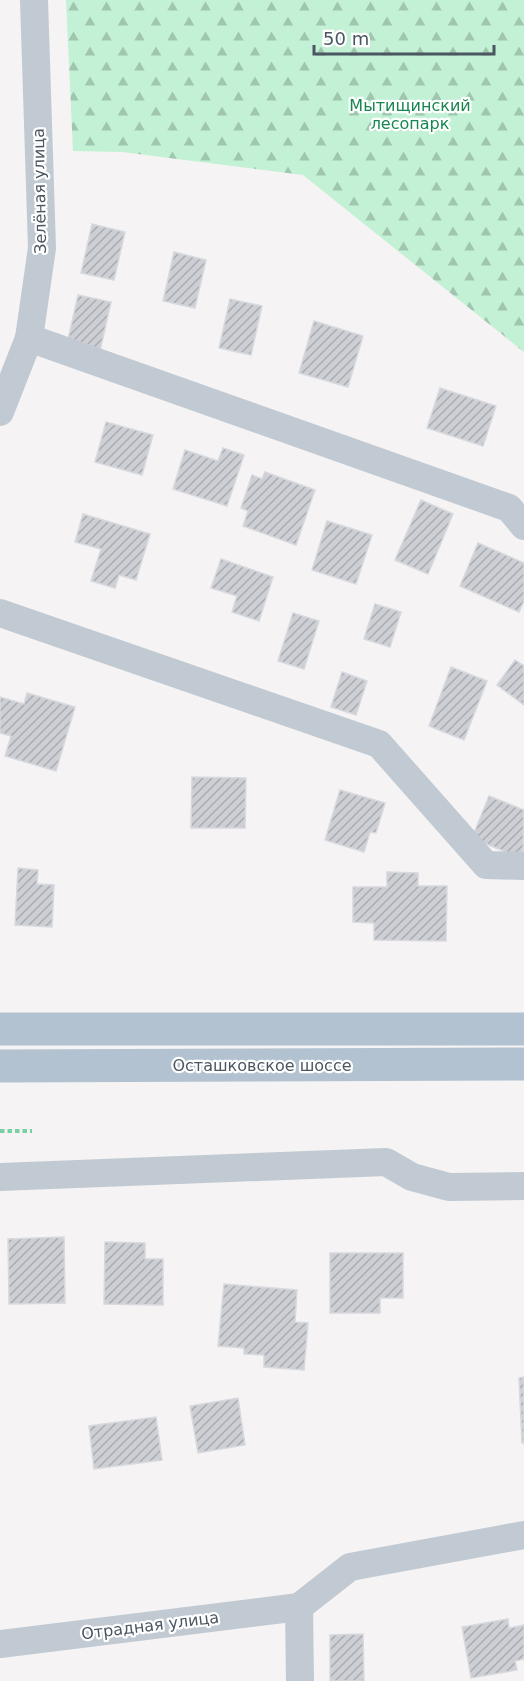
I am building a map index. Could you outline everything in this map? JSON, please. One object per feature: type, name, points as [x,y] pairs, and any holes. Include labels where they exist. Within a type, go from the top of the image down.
[{"type":"main road","points":[[0,1029],[524,1029]]},
{"type":"main road","name":"Осташковское шоссе","points":[[0,1066],[524,1064]]},
{"type":"street","name":"Зелёная улица","points":[[0,412],[29,338],[42,248],[34,0]]},
{"type":"street","points":[[29,338],[509,508],[524,526]]},
{"type":"street","points":[[0,613],[379,744],[486,865],[524,866]]},
{"type":"street","points":[[0,1178],[386,1162],[412,1177],[448,1186],[524,1186]]},
{"type":"street","points":[[300,1681],[299,1607],[350,1568],[524,1535]]},
{"type":"street","name":"Отрадная улица","points":[[0,1644],[299,1607]]},
{"type":"path","points":[[0,1131],[32,1131]]},
{"type":"green space","name":"Мытищинский лесопарк","points":[[66,0],[524,0],[524,352],[303,175],[122,152],[73,151]]},
{"type":"building","points":[[92,224],[125,232],[114,280],[81,273]]},
{"type":"building","points":[[174,252],[206,260],[195,308],[163,301]]},
{"type":"building","points":[[78,295],[111,302],[100,351],[67,344]]},
{"type":"building","points":[[230,299],[262,306],[251,355],[219,348]]},
{"type":"building","points":[[314,321],[363,336],[348,387],[299,373]]},
{"type":"building","points":[[440,388],[496,406],[483,446],[427,428]]},
{"type":"building","points":[[106,422],[153,435],[142,475],[95,462]]},
{"type":"building","points":[[223,448],[244,455],[227,506],[173,489],[185,450],[218,461]]},
{"type":"building","points":[[265,472],[315,490],[296,545],[243,526],[248,511],[241,508],[252,475],[262,479]]},
{"type":"building","points":[[421,500],[453,514],[428,574],[395,560]]},
{"type":"building","points":[[83,514],[150,534],[136,580],[119,575],[115,588],[91,581],[101,549],[75,542]]},
{"type":"building","points":[[327,521],[372,535],[356,584],[312,570]]},
{"type":"building","points":[[478,543],[524,563],[524,601],[519,612],[460,586]]},
{"type":"building","points":[[221,559],[273,577],[259,621],[232,612],[237,596],[211,588]]},
{"type":"building","points":[[375,604],[401,612],[390,647],[364,639]]},
{"type":"building","points":[[293,613],[319,621],[304,669],[278,661]]},
{"type":"building","points":[[515,660],[524,666],[524,705],[497,685]]},
{"type":"building","points":[[451,667],[487,681],[464,740],[429,726]]},
{"type":"building","points":[[342,672],[367,681],[356,715],[331,707]]},
{"type":"building","points":[[27,693],[75,707],[56,771],[5,756],[11,736],[0,733],[0,697],[24,704]]},
{"type":"building","points":[[192,777],[246,778],[245,828],[191,828]]},
{"type":"building","points":[[340,790],[385,803],[376,833],[370,832],[364,852],[325,840]]},
{"type":"building","points":[[489,796],[524,810],[523,859],[472,838]]},
{"type":"building","points":[[18,868],[38,870],[37,884],[54,885],[52,927],[15,925]]},
{"type":"building","points":[[387,872],[418,873],[418,886],[447,886],[446,941],[374,940],[374,923],[353,922],[353,887],[387,887]]},
{"type":"building","points":[[64,1237],[65,1303],[9,1304],[8,1239]]},
{"type":"building","points":[[105,1242],[145,1243],[145,1259],[163,1259],[163,1305],[104,1304]]},
{"type":"building","points":[[330,1253],[403,1253],[403,1298],[380,1298],[380,1313],[330,1313]]},
{"type":"building","points":[[224,1284],[297,1290],[295,1322],[308,1323],[304,1370],[264,1367],[264,1355],[244,1354],[244,1348],[218,1346]]},
{"type":"building","points":[[524,1377],[524,1443],[522,1443],[519,1378]]},
{"type":"building","points":[[238,1398],[245,1445],[198,1453],[190,1406]]},
{"type":"building","points":[[156,1417],[162,1460],[94,1469],[89,1426]]},
{"type":"building","points":[[508,1619],[509,1628],[524,1625],[524,1659],[515,1661],[517,1670],[471,1678],[462,1627]]},
{"type":"building","points":[[363,1634],[364,1681],[330,1681],[330,1635]]}]
